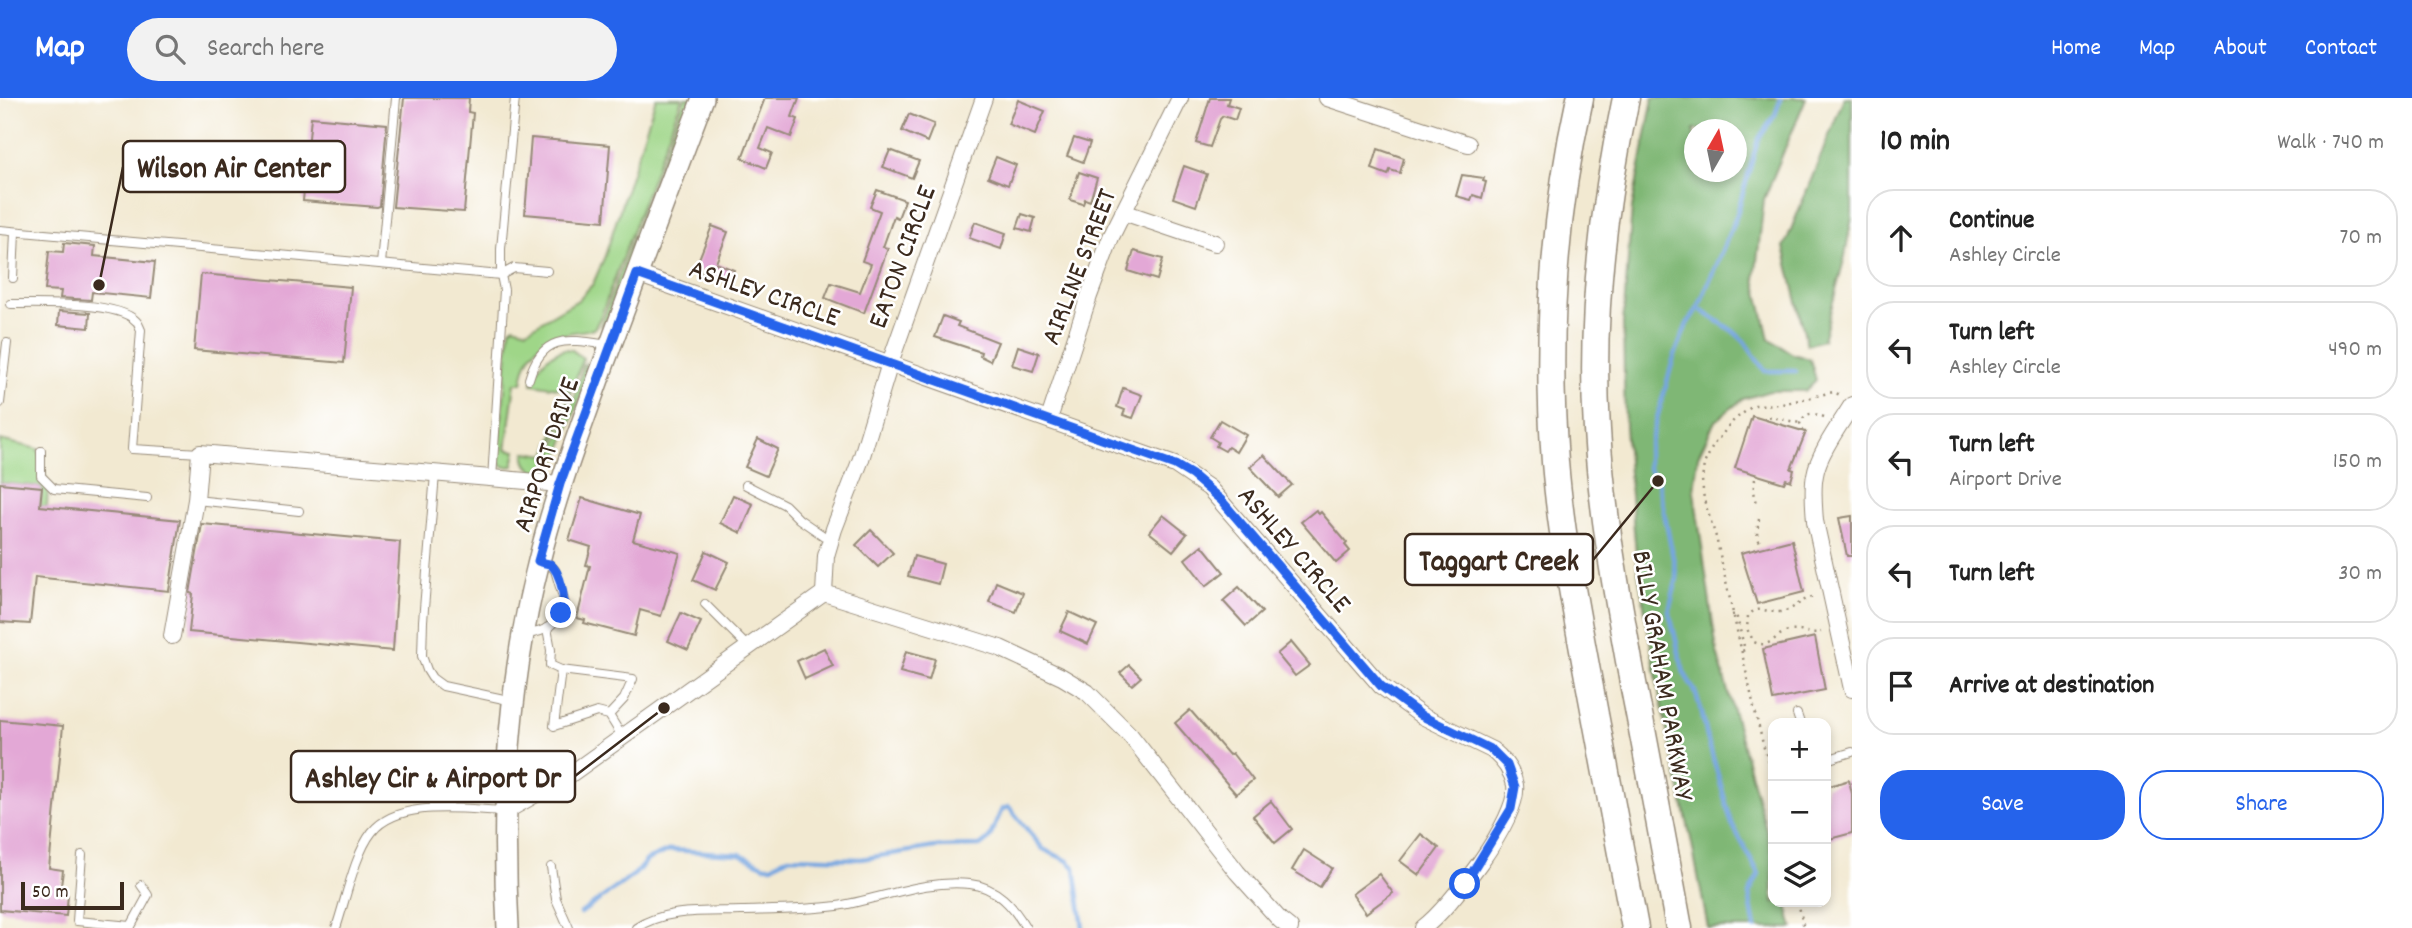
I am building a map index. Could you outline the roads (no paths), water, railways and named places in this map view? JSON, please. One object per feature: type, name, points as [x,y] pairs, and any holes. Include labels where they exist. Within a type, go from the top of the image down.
[{"type":"highway","points":[[1580,98],[1567,162],[1555,263],[1551,364],[1555,453],[1567,564],[1635,928]]},
{"type":"highway","name":"BILLY GRAHAM PARKWAY","points":[[1626,98],[1606,212],[1599,285],[1595,364],[1597,429],[1610,558],[1679,928]]},
{"type":"street","name":"AIRPORT DRIVE","points":[[508,928],[505,871],[507,762],[513,701],[538,561],[560,484],[703,98]]},
{"type":"street","name":"EATON CIRCLE","points":[[824,593],[831,541],[861,458],[890,363],[984,98]]},
{"type":"street","name":"AIRLINE STREET","points":[[1049,419],[1089,296],[1123,212],[1180,98]]},
{"type":"street","points":[[1327,98],[1468,144]]},
{"type":"street","points":[[1123,212],[1215,243]]},
{"type":"street","name":"ASHLEY CIRCLE","points":[[637,274],[1049,419],[1175,465],[1192,475],[1221,500],[1381,686],[1422,716],[1492,750],[1507,765],[1515,787],[1511,809],[1465,884],[1444,910],[1423,928]]},
{"type":"street","points":[[1849,402],[1815,474],[1815,521],[1843,610],[1852,688]]},
{"type":"street","points":[[172,636],[197,500],[200,453],[560,484]]},
{"type":"street","points":[[506,811],[557,783],[623,738],[824,593],[1000,648],[1062,677],[1087,692],[1130,735],[1237,872],[1290,928]]},
{"type":"lane","points":[[381,264],[396,98]]},
{"type":"lane","points":[[492,479],[504,290],[501,275],[502,249],[515,98]]},
{"type":"lane","points":[[0,230],[501,275],[514,268],[547,271]]},
{"type":"lane","points":[[13,278],[15,232]]},
{"type":"lane","points":[[11,304],[103,308],[124,313],[137,321],[141,330],[140,357],[132,449],[200,453]]},
{"type":"lane","points":[[529,379],[534,362],[547,346],[567,339],[611,346]]},
{"type":"lane","points":[[0,404],[7,343]]},
{"type":"lane","points":[[41,451],[41,475],[54,489],[147,498]]},
{"type":"lane","points":[[435,474],[422,656],[432,678],[443,686],[513,701]]},
{"type":"lane","points":[[746,485],[785,505],[799,519],[831,541]]},
{"type":"lane","points":[[197,500],[299,511]]},
{"type":"lane","points":[[524,632],[535,634],[547,628],[563,611],[565,600],[552,565],[538,561]]},
{"type":"lane","points":[[705,604],[748,647]]},
{"type":"lane","points":[[547,628],[551,650],[550,665],[561,670],[633,679],[624,699],[609,715]]},
{"type":"lane","points":[[561,670],[554,726],[597,712],[609,715],[623,738]]},
{"type":"lane","points":[[1831,758],[1852,752]]},
{"type":"lane","points":[[336,928],[362,849],[372,832],[386,820],[401,812],[420,809],[506,811]]},
{"type":"lane","points":[[82,855],[77,921],[131,927],[148,895],[141,885]]},
{"type":"lane","points":[[551,867],[556,899],[569,928]]},
{"type":"lane","points":[[636,928],[669,914],[826,907],[951,883],[971,884],[993,890],[1013,906],[1026,928]]},
{"type":"waterway","points":[[1755,928],[1749,894],[1759,874],[1732,824],[1701,709],[1694,689],[1684,673],[1669,611],[1677,578],[1658,481],[1648,468],[1648,451],[1673,360],[1736,217],[1758,140],[1775,115],[1781,98]]},
{"type":"waterway","points":[[1698,308],[1744,341],[1765,371],[1796,371]]},
{"type":"waterway","points":[[581,913],[635,874],[647,860],[670,850],[740,854],[765,866],[772,866],[788,857],[861,859],[935,847],[980,846],[989,839],[1002,809],[1009,807],[1043,849],[1068,861],[1075,868],[1083,928]]},
{"type":"place","name":"Wilson Air Center","points":[[99,285]]},
{"type":"place","name":"Taggart Creek","points":[[1658,481]]},
{"type":"place","name":"Ashley Cir & Airport Dr","points":[[664,708]]}]
